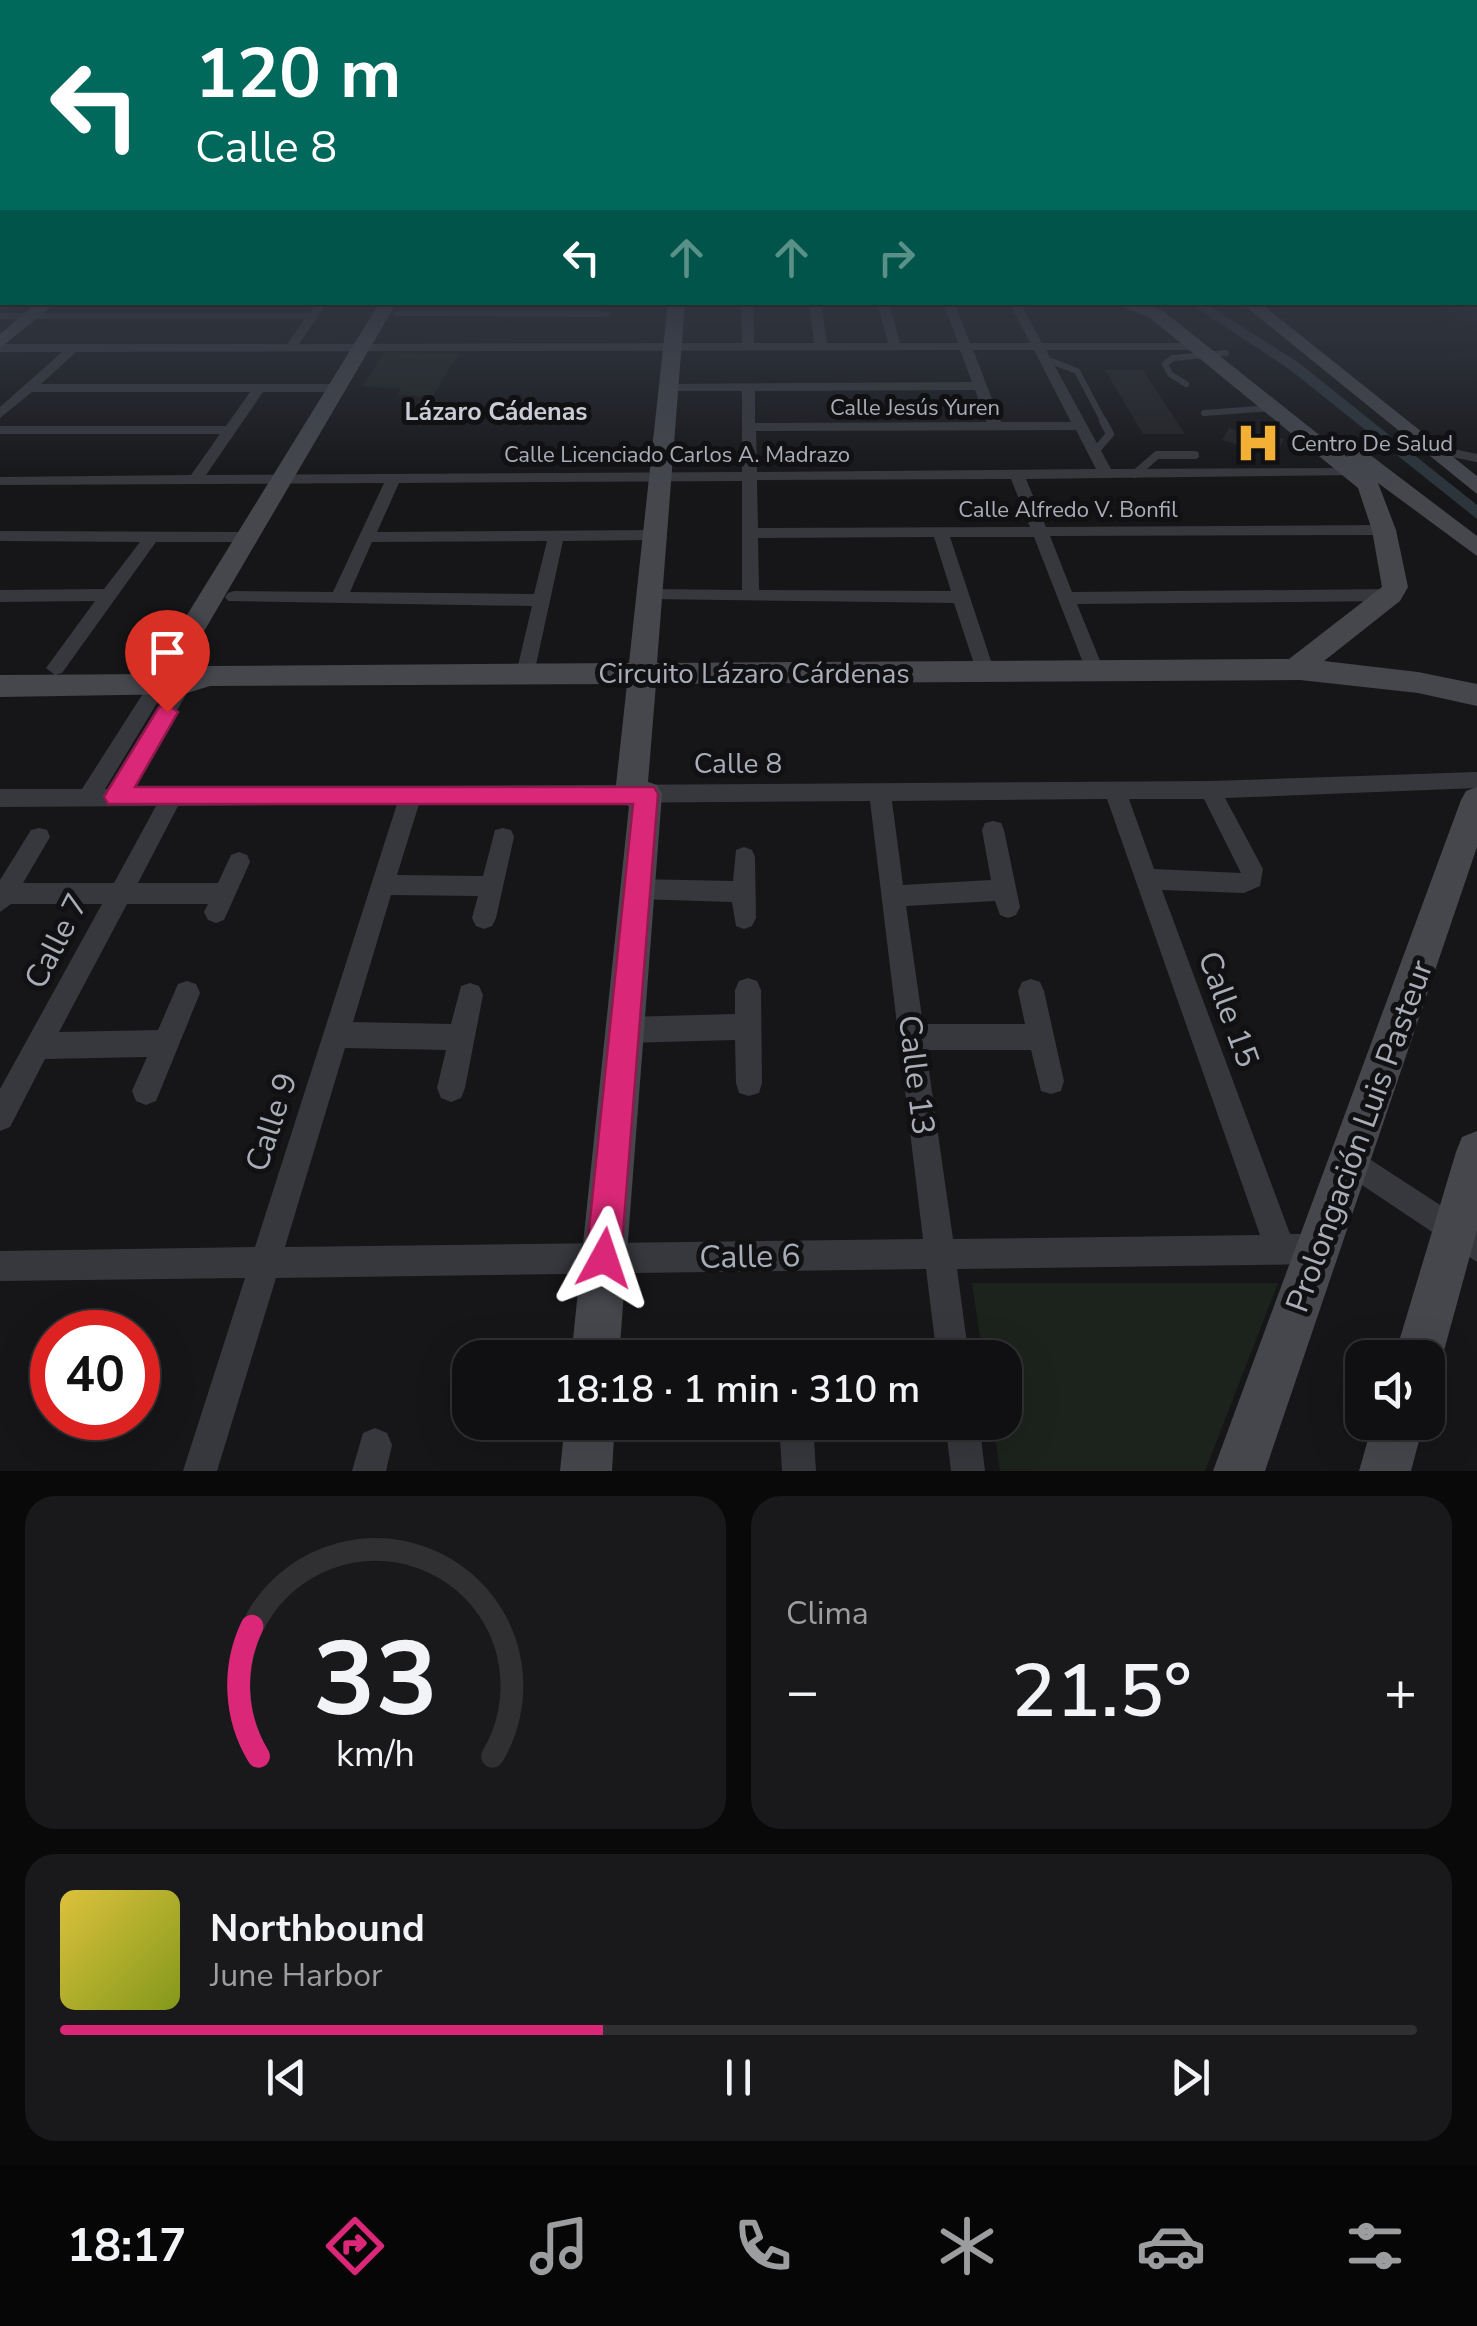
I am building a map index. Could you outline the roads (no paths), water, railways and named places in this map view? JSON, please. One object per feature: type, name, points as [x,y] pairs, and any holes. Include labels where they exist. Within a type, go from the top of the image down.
[{"type":"street","points":[[0,414],[70,350]]},
{"type":"street","points":[[88,797],[182,677],[234,598],[338,388],[369,350]]},
{"type":"street","points":[[116,797],[182,677],[248,537],[293,479],[369,350]]},
{"type":"street","points":[[597,1340],[638,889],[645,674],[673,350]]},
{"type":"street","points":[[966,350],[996,426]]},
{"type":"street","points":[[998,350],[1040,353],[1210,351],[1368,479],[1384,530],[1395,587],[1392,595],[1299,666]]},
{"type":"street","points":[[1038,350],[1106,474]]},
{"type":"street","points":[[1307,350],[1423,447],[1472,480]]},
{"type":"street","points":[[1210,351],[1274,408],[1368,479],[1399,489],[1477,548]]},
{"type":"street","points":[[670,386],[980,386]]},
{"type":"street","points":[[748,387],[750,595]]},
{"type":"street","points":[[28,388],[338,388]]},
{"type":"street","points":[[195,480],[259,388]]},
{"type":"street","name":"Calle Jesús Yuren","points":[[750,427],[1080,426]]},
{"type":"street","points":[[0,430],[229,430]]},
{"type":"street","points":[[1017,474],[1096,672]]},
{"type":"street","name":"Calle Licenciado Carlos A. Madrazo","points":[[0,481],[1017,474],[1368,479]]},
{"type":"street","points":[[338,597],[393,478]]},
{"type":"street","name":"Calle Alfredo V. Bonfil","points":[[752,533],[1384,530]]},
{"type":"street","points":[[940,532],[986,673]]},
{"type":"street","points":[[0,536],[248,537]]},
{"type":"street","points":[[55,668],[152,536]]},
{"type":"street","points":[[525,674],[556,536]]},
{"type":"street","points":[[364,538],[656,536]]},
{"type":"street","points":[[1066,598],[1392,595]]},
{"type":"street","points":[[0,596],[109,596]]},
{"type":"street","points":[[652,596],[961,597]]},
{"type":"street","points":[[234,598],[542,600]]},
{"type":"street","name":"Circuito Lázaro Cárdenas","points":[[0,686],[182,677],[1096,672],[1299,666],[1403,678],[1477,695]]},
{"type":"street","name":"Circuito Lázaro Cárdenas","points":[[0,668],[182,677]]},
{"type":"street","name":"Calle 8","points":[[0,798],[1210,790],[1477,780]]},
{"type":"street","points":[[1148,879],[1244,883],[1252,879],[1252,869],[1210,790]]},
{"type":"street","name":"Calle 15","points":[[1115,791],[1300,1249]]},
{"type":"street","name":"Calle 13","points":[[880,792],[951,1340]]},
{"type":"street","name":"Calle 9","points":[[200,1471],[262,1262],[411,795]]},
{"type":"street","name":"Calle 7","points":[[0,1117],[172,797]]},
{"type":"street","name":"Prolongación Luis Pasteur","points":[[1239,1471],[1300,1249],[1351,1160],[1477,800]]},
{"type":"street","points":[[893,896],[1006,898],[993,830]]},
{"type":"street","points":[[2,898],[39,837]]},
{"type":"street","points":[[484,918],[503,837]]},
{"type":"street","points":[[744,857],[744,918]]},
{"type":"street","points":[[2,898],[117,894],[220,902],[239,862]]},
{"type":"street","points":[[382,884],[491,886]]},
{"type":"street","points":[[638,889],[743,892]]},
{"type":"street","points":[[748,990],[749,1083]]},
{"type":"street","points":[[1031,991],[1051,1080]]},
{"type":"street","points":[[146,1091],[188,993]]},
{"type":"street","points":[[452,1088],[470,996]]},
{"type":"street","points":[[624,1030],[748,1027]]},
{"type":"street","points":[[335,1035],[461,1037]]},
{"type":"street","points":[[912,1037],[1039,1037]]},
{"type":"street","points":[[38,1046],[166,1043]]},
{"type":"street","points":[[1425,1340],[1466,1239],[1477,1152]]},
{"type":"street","points":[[1351,1160],[1466,1239]]},
{"type":"street","name":"Calle 6","points":[[0,1266],[1300,1249]]},
{"type":"street","points":[[586,1471],[589,1440]]},
{"type":"street","points":[[964,1440],[968,1471]]},
{"type":"street","points":[[1385,1471],[1394,1440]]},
{"type":"lane","points":[[1186,384],[1170,374],[1165,364],[1173,358],[1210,351]]},
{"type":"lane","points":[[1040,353],[1077,370],[1110,434],[1094,453]]},
{"type":"lane","points":[[1204,413],[1274,408]]},
{"type":"lane","points":[[1423,447],[1477,458]]},
{"type":"lane","points":[[1135,474],[1157,455],[1194,455]]},
{"type":"waterway","points":[[1268,350],[1477,514]]},
{"type":"place","name":"Centro De Salud","points":[[1258,443]]},
{"type":"district","name":"Lázaro Cádenas","points":[[496,411]]}]
